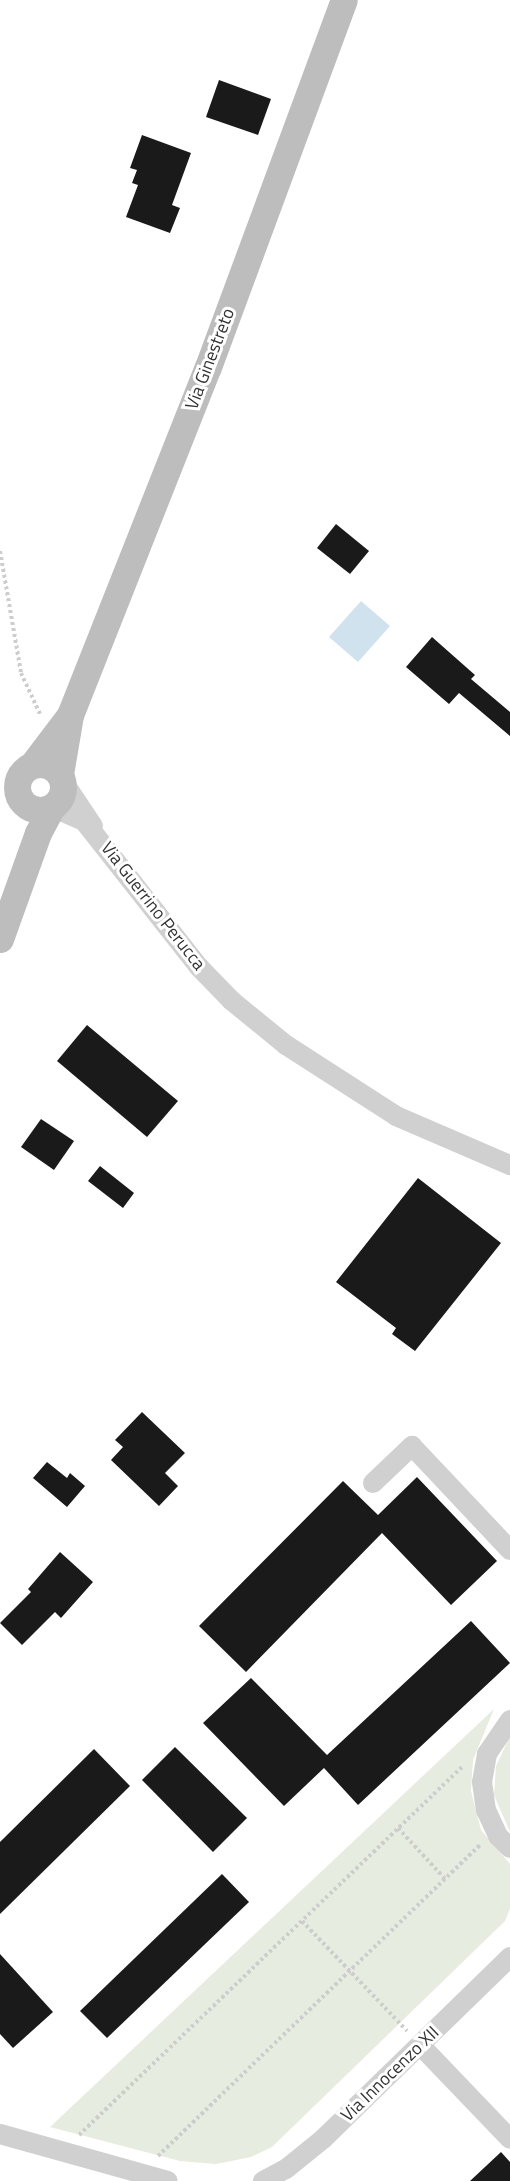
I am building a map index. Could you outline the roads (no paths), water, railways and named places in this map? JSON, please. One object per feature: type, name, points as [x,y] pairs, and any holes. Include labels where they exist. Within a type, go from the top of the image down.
[{"type":"street","name":"Via Ginestreto","points":[[33,764],[63,725],[208,367],[344,0]]},
{"type":"street","name":"Via Ginestreto","points":[[62,777],[63,725]]},
{"type":"street","points":[[0,939],[34,845],[52,807],[62,796],[62,777],[49,764],[33,764],[17,780],[23,803],[33,826],[34,845]]},
{"type":"street","name":"Via Guerrino Perucca","points":[[62,777],[98,836],[176,941],[221,990],[264,1028],[314,1066],[396,1116],[510,1165]]},
{"type":"street","points":[[23,803],[38,810],[52,807]]},
{"type":"street","name":"Via Guerrino Perucca","points":[[52,807],[72,813],[98,836]]},
{"type":"street","points":[[373,1483],[412,1446],[510,1550]]},
{"type":"street","points":[[510,1720],[488,1754],[482,1782],[486,1810],[496,1830],[510,1848]]},
{"type":"street","name":"Via Innocenzo XII","points":[[263,2181],[300,2159],[510,1957]]},
{"type":"street","points":[[420,2045],[510,2139]]},
{"type":"street","points":[[0,2134],[168,2181]]},
{"type":"water","points":[[361,601],[390,626],[358,662],[329,637]]}]
